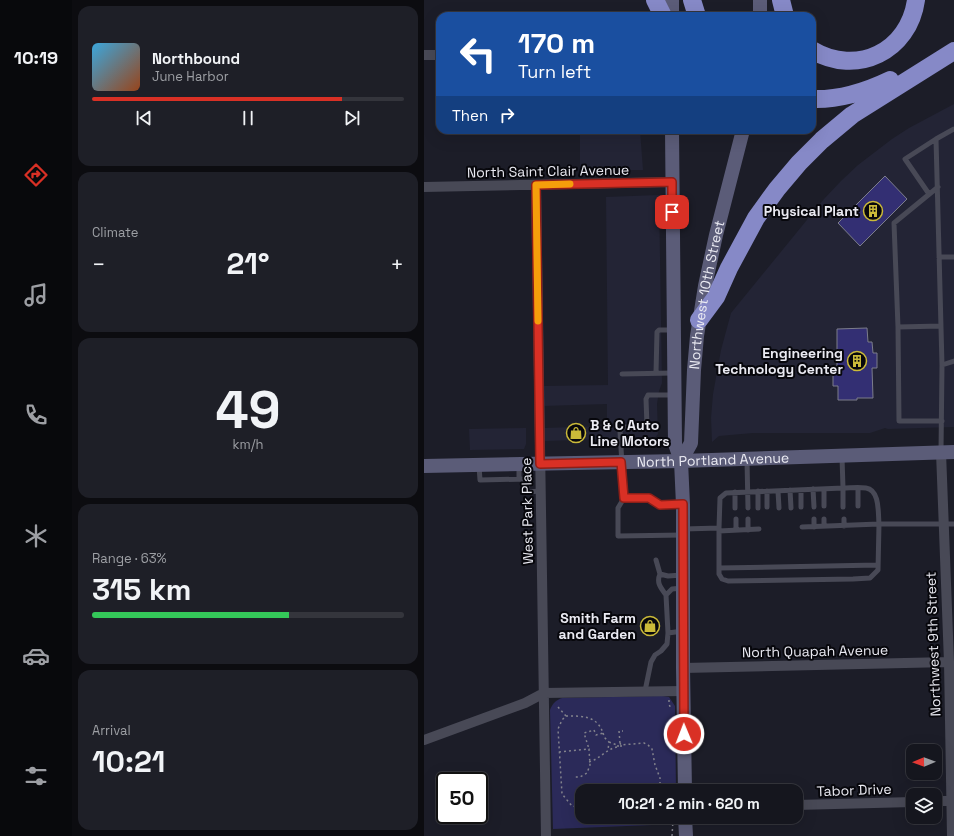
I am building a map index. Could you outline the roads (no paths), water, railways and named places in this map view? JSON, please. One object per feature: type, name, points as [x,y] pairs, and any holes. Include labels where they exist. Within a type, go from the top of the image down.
[{"type":"highway","points":[[656,0],[661,12]]},
{"type":"highway","points":[[692,0],[696,12]]},
{"type":"highway","points":[[781,0],[785,12]]},
{"type":"highway","points":[[816,52],[820,55],[846,61],[861,60],[886,51],[904,34],[910,23],[916,0]]},
{"type":"highway","points":[[816,99],[842,97],[861,93],[954,47]]},
{"type":"highway","points":[[699,320],[716,297],[729,268],[756,218],[777,189],[799,163],[822,140],[852,115],[954,51]]},
{"type":"main road","points":[[672,0],[672,12]]},
{"type":"main road","points":[[760,0],[760,12]]},
{"type":"main road","name":"Northwest 10th Street","points":[[672,134],[674,444],[681,461],[684,532],[683,691],[685,784]]},
{"type":"main road","name":"Northwest 10th Street","points":[[681,461],[691,443],[694,370],[699,320],[708,268],[742,134]]},
{"type":"main road","name":"North Portland Avenue","points":[[424,466],[681,461],[948,452]]},
{"type":"main road","points":[[685,824],[686,836]]},
{"type":"street","points":[[424,55],[436,55]]},
{"type":"street","name":"North Saint Clair Avenue","points":[[424,187],[672,182]]},
{"type":"street","name":"West Park Place","points":[[536,185],[546,836]]},
{"type":"street","name":"Northwest 9th Street","points":[[948,452],[952,836]]},
{"type":"street","name":"North Quapah Avenue","points":[[683,668],[949,662]]},
{"type":"street","points":[[424,740],[525,703],[544,693],[683,691]]},
{"type":"street","name":"Tabor Drive","points":[[803,805],[906,802]]},
{"type":"lane","points":[[929,194],[905,159],[954,129]]},
{"type":"lane","points":[[936,139],[942,421],[948,452]]},
{"type":"lane","points":[[938,187],[894,222],[898,327],[899,421],[942,421]]},
{"type":"lane","points":[[939,258],[954,258]]},
{"type":"lane","points":[[898,327],[941,326]]},
{"type":"lane","points":[[656,373],[657,332],[659,330],[673,330]]},
{"type":"lane","points":[[942,365],[954,362]]},
{"type":"lane","points":[[622,374],[674,373]]},
{"type":"lane","points":[[674,395],[648,395],[646,399],[647,426],[643,428],[624,427],[620,431],[624,498],[618,508],[618,536],[759,529]]},
{"type":"lane","points":[[842,456],[843,507]]},
{"type":"lane","points":[[747,459],[748,508]]},
{"type":"lane","points":[[519,464],[519,479]]},
{"type":"lane","points":[[479,465],[480,480],[527,479],[528,492],[541,491]]},
{"type":"lane","points":[[843,488],[868,488],[873,492],[877,500],[879,524],[878,570],[870,578],[752,582],[728,582],[722,579],[719,574],[719,505],[720,498],[726,492],[843,488]]},
{"type":"lane","points":[[858,488],[858,506]]},
{"type":"lane","points":[[813,489],[814,507]]},
{"type":"lane","points":[[824,489],[824,506]]},
{"type":"lane","points":[[790,490],[791,508]]},
{"type":"lane","points":[[801,490],[801,507]]},
{"type":"lane","points":[[758,491],[758,508]]},
{"type":"lane","points":[[767,491],[767,508]]},
{"type":"lane","points":[[778,491],[779,508]]},
{"type":"lane","points":[[735,492],[735,508]]},
{"type":"lane","points":[[624,498],[649,498],[660,505],[683,504]]},
{"type":"lane","points":[[736,519],[736,530]]},
{"type":"lane","points":[[748,519],[748,530]]},
{"type":"lane","points":[[814,519],[814,527]]},
{"type":"lane","points":[[824,519],[824,526]]},
{"type":"lane","points":[[844,519],[844,526]]},
{"type":"lane","points":[[802,527],[844,526],[859,522],[879,524],[949,524]]},
{"type":"lane","points":[[645,691],[651,662],[655,655],[667,644],[668,633],[666,595],[658,584],[660,574],[656,560]]},
{"type":"lane","points":[[719,568],[878,565]]},
{"type":"lane","points":[[660,574],[683,582]]},
{"type":"lane","points":[[666,595],[683,582]]},
{"type":"lane","points":[[668,633],[683,631]]},
{"type":"place","name":"Physical Plant","points":[[873,211]]},
{"type":"place","name":"Engineering Technology Center","points":[[857,361]]},
{"type":"place","name":"B & C Auto Line Motors","points":[[576,433]]},
{"type":"place","name":"Smith Farm and Garden","points":[[650,626]]}]
